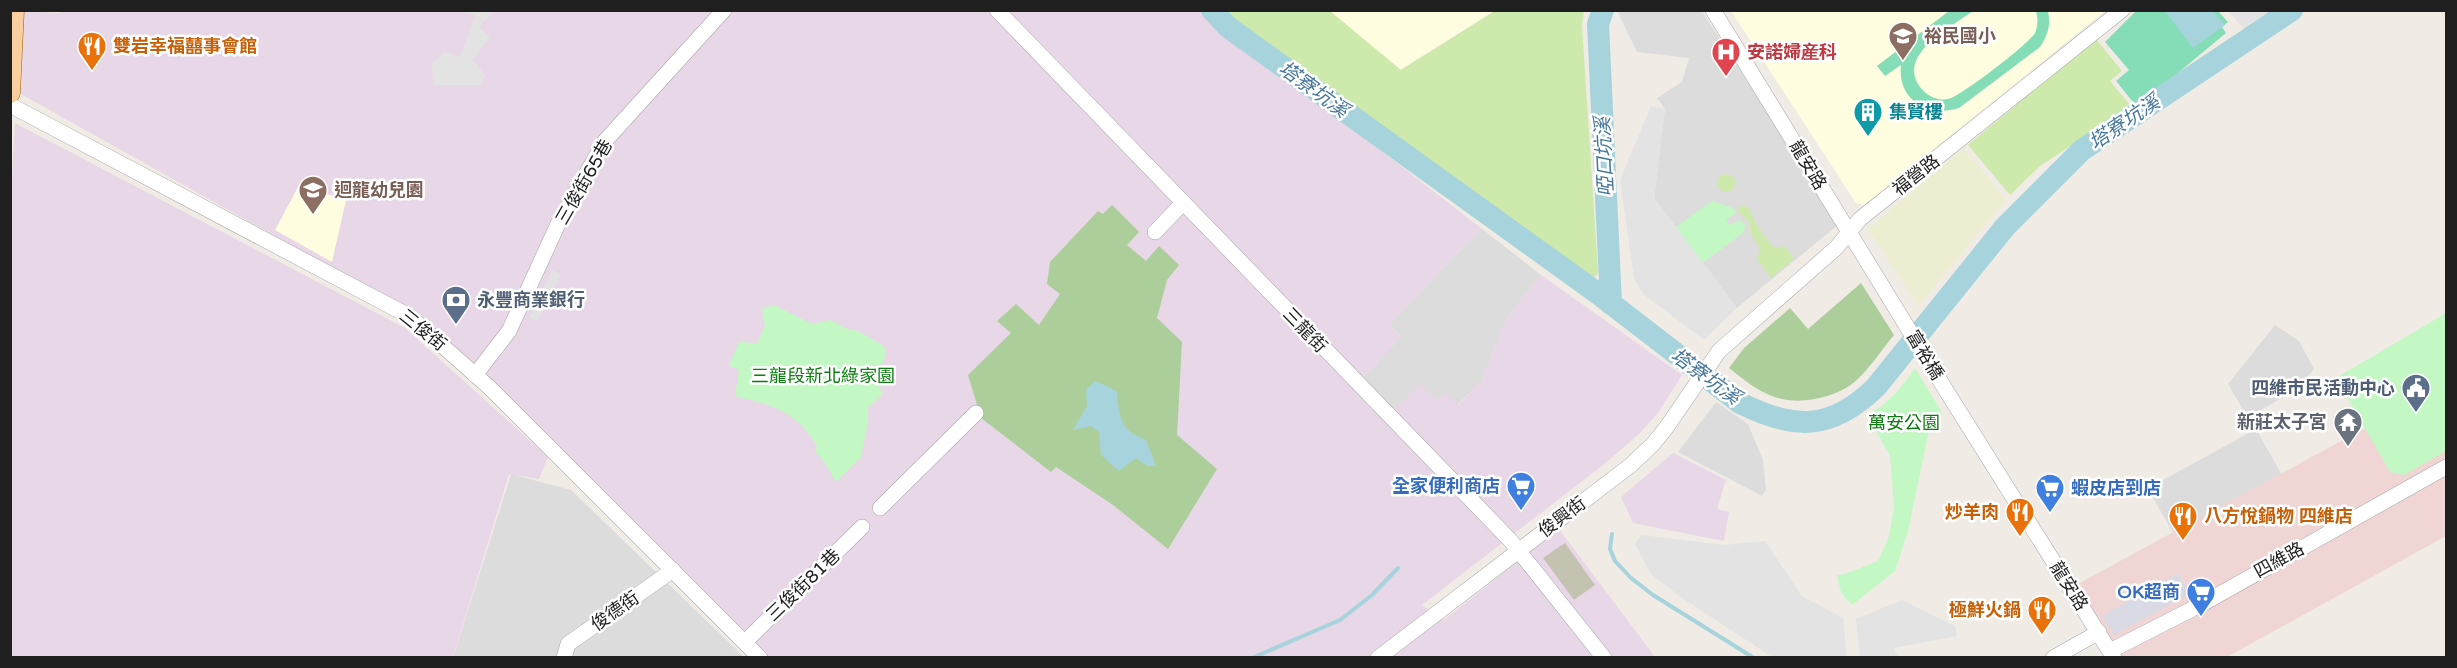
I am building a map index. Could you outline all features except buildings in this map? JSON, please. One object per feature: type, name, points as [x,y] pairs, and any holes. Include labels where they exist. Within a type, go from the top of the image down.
[{"type":"main road","points":[[10,93],[14,10]]},
{"type":"street","name":"三俊街65巷","points":[[475,375],[509,331],[558,224],[605,141],[724,10]]},
{"type":"street","name":"三龍街","points":[[997,10],[1518,550],[1604,657]]},
{"type":"street","name":"龍安路","points":[[1713,10],[1903,319]]},
{"type":"street","name":"福營路","points":[[1719,351],[1836,248],[1860,219],[2122,10]]},
{"type":"street","name":"三俊街","points":[[10,105],[409,316],[475,375],[760,657]]},
{"type":"street","points":[[1155,232],[1183,203]]},
{"type":"street","name":"富裕橋","points":[[1903,319],[1947,392]]},
{"type":"street","name":"俊興街","points":[[1378,657],[1606,484],[1653,444],[1695,389],[1719,351]]},
{"type":"street","name":"龍安路","points":[[1947,392],[2112,654]]},
{"type":"street","points":[[880,508],[976,413]]},
{"type":"street","name":"四維路","points":[[2112,654],[2446,467]]},
{"type":"street","name":"三俊街81巷","points":[[745,642],[862,527]]},
{"type":"street","name":"俊德街","points":[[564,657],[568,644],[673,570]]},
{"type":"street","points":[[2053,657],[2099,632]]},
{"type":"shaded area","points":[[61,10],[1200,11],[1481,228],[1389,325],[1401,337],[1360,380],[1392,412],[1420,384],[1436,400],[1445,393],[1458,405],[1482,381],[1506,320],[1541,275],[1682,375],[1658,413],[1639,434],[1603,465],[1422,605],[1444,620],[1559,529],[1655,657],[766,657],[418,316],[12,89],[14,11],[60,13]]},
{"type":"shaded area","points":[[458,11],[494,11],[479,27],[490,37],[473,60],[485,75],[481,85],[433,85],[432,63],[445,52],[460,57],[475,15]]},
{"type":"shaded area","points":[[1330,11],[1494,11],[1400,70]]},
{"type":"shaded area","points":[[1617,11],[1702,11],[1839,224],[1737,308],[1654,198],[1665,109],[1657,98],[1682,82],[1689,58],[1637,52]]},
{"type":"shaded area","name":"裕民國小","points":[[1731,11],[2105,11],[1864,205],[1856,203]]},
{"type":"shaded area","points":[[2228,11],[2270,11],[2244,29]]},
{"type":"shaded area","points":[[1651,106],[1665,109],[1654,198],[1737,308],[1704,340],[1643,294],[1634,278],[1620,180]]},
{"type":"shaded area","points":[[15,123],[405,328],[548,457],[539,479],[509,474],[453,657],[11,657],[10,211]]},
{"type":"shaded area","points":[[1964,148],[2006,200],[1918,306],[1868,229]]},
{"type":"shaded area","name":"迴龍幼兒園","points":[[299,185],[346,200],[332,262],[275,230]]},
{"type":"shaded area","points":[[1481,228],[1541,275],[1506,320],[1482,381],[1457,405],[1436,401],[1392,412],[1360,380],[1401,337],[1389,325]]},
{"type":"shaded area","points":[[552,270],[561,275],[538,321],[529,318]]},
{"type":"shaded area","points":[[2275,325],[2299,341],[2314,369],[2298,388],[2248,418],[2228,384]]},
{"type":"shaded area","points":[[2446,384],[2446,536],[2227,657],[2119,657],[2074,586]]},
{"type":"shaded area","points":[[1716,402],[1748,424],[1763,460],[1766,490],[1762,496],[1678,452]]},
{"type":"shaded area","points":[[2256,429],[2281,473],[2300,487],[2188,559],[2152,496],[2154,485]]},
{"type":"shaded area","points":[[1673,453],[1726,480],[1717,509],[1729,512],[1724,541],[1633,523],[1621,497]]},
{"type":"shaded area","points":[[511,474],[571,490],[744,657],[453,658]]},
{"type":"shaded area","points":[[1641,535],[1725,545],[1765,541],[1802,596],[1843,618],[1847,657],[1772,657],[1682,598],[1651,574],[1635,544]]},
{"type":"shaded area","points":[[1565,543],[1595,585],[1574,600],[1543,558]]},
{"type":"shaded area","points":[[2178,573],[2188,590],[2185,596],[2114,635],[2102,616]]},
{"type":"shaded area","points":[[1902,600],[1955,626],[1957,636],[1894,648],[1898,657],[1860,657],[1856,619]]},
{"type":"green space","points":[[1229,11],[1330,11],[1401,70],[1495,11],[1584,11],[1582,25],[1598,272],[1596,276],[1590,278],[1583,275],[1243,30]]},
{"type":"green space","points":[[1949,11],[1973,11],[1929,43],[1920,53],[1915,64],[1914,75],[1920,87],[1929,95],[1940,99],[1948,99],[1966,90],[2030,39],[2037,28],[2036,11],[2048,11],[2049,25],[2040,47],[1959,108],[1936,110],[1926,108],[1909,97],[1901,77],[1901,65],[1885,76],[1877,66]]},
{"type":"green space","points":[[2136,11],[2218,11],[2228,22],[2222,27],[2226,33],[2137,107],[2116,81],[2129,70],[2105,42]]},
{"type":"green space","points":[[2096,39],[2122,71],[2110,81],[2131,106],[2040,166],[2010,195],[1968,145]]},
{"type":"green space","points":[[1726,174],[1732,177],[1735,183],[1732,189],[1726,192],[1720,189],[1717,183],[1720,177]]},
{"type":"green space","points":[[1712,201],[1731,207],[1736,213],[1726,220],[1729,225],[1740,220],[1745,224],[1744,232],[1703,263],[1676,227]]},
{"type":"green space","points":[[1112,205],[1139,232],[1127,245],[1146,261],[1159,246],[1179,265],[1167,280],[1157,318],[1182,342],[1177,435],[1217,469],[1168,549],[1113,505],[1056,467],[1051,472],[981,418],[968,375],[1011,333],[997,321],[1016,304],[1039,325],[1060,294],[1047,284],[1050,262],[1098,211],[1103,214]]},
{"type":"green space","points":[[1742,205],[1749,208],[1757,226],[1774,248],[1785,246],[1794,259],[1771,278],[1757,259],[1760,248],[1751,234],[1749,222],[1738,212],[1737,209]]},
{"type":"green space","points":[[1861,283],[1894,335],[1869,367],[1852,384],[1824,397],[1802,401],[1781,399],[1760,391],[1729,368],[1744,348],[1790,308],[1808,329]]},
{"type":"green space","name":"三龍段新北綠家園","points":[[774,305],[812,324],[831,320],[845,328],[858,331],[884,346],[886,354],[877,377],[882,395],[868,408],[868,421],[861,457],[836,482],[815,451],[817,446],[809,434],[792,417],[782,411],[735,396],[739,370],[729,366],[739,342],[757,343],[765,326],[762,309]]},
{"type":"green space","points":[[2446,313],[2446,451],[2404,475],[2390,472],[2336,378]]},
{"type":"green space","name":"萬安公園","points":[[1915,368],[1943,414],[1929,431],[1908,531],[1895,571],[1852,605],[1841,593],[1837,575],[1878,561],[1889,536],[1894,506],[1890,456],[1867,415],[1882,406]]},
{"type":"water","points":[[2165,11],[2213,11],[2225,25],[2193,48]]},
{"type":"water","points":[[1096,381],[1118,392],[1117,401],[1125,426],[1146,440],[1156,466],[1147,466],[1136,458],[1119,471],[1101,455],[1099,432],[1091,426],[1073,430],[1087,406],[1086,389]]},
{"type":"waterway","name":"塔寮坑溪","points":[[1212,10],[1228,27],[1600,295],[1740,403],[1778,418],[1811,422],[1827,419],[1843,412],[1876,387],[2005,227],[2082,150],[2292,10]]},
{"type":"waterway","name":"啞口坑溪","points":[[1603,10],[1598,24],[1611,304]]},
{"type":"waterway","points":[[1612,534],[1610,549],[1615,561],[1631,578],[1653,595],[1754,658]]},
{"type":"waterway","points":[[1252,658],[1340,620],[1372,595],[1398,568]]},
{"type":"place","name":"裕民國小","points":[[1903,62]]},
{"type":"place","name":"雙岩幸福囍事會館","points":[[92,72]]},
{"type":"place","name":"安諾婦産科","points":[[1726,78]]},
{"type":"place","name":"集賢樓","points":[[1868,138]]},
{"type":"place","name":"迴龍幼兒園","points":[[313,216]]},
{"type":"place","name":"永豐商業銀行","points":[[456,326]]},
{"type":"place","name":"四維市民活動中心","points":[[2416,414]]},
{"type":"place","name":"新莊太子宮","points":[[2348,448]]},
{"type":"place","name":"全家便利商店","points":[[1521,512]]},
{"type":"place","name":"蝦皮店到店","points":[[2050,514]]},
{"type":"place","name":"炒羊肉","points":[[2020,538]]},
{"type":"place","name":"八方悅鍋物 四維店","points":[[2183,542]]},
{"type":"place","name":"OK超商","points":[[2201,618]]},
{"type":"place","name":"極鮮火鍋","points":[[2042,636]]}]
